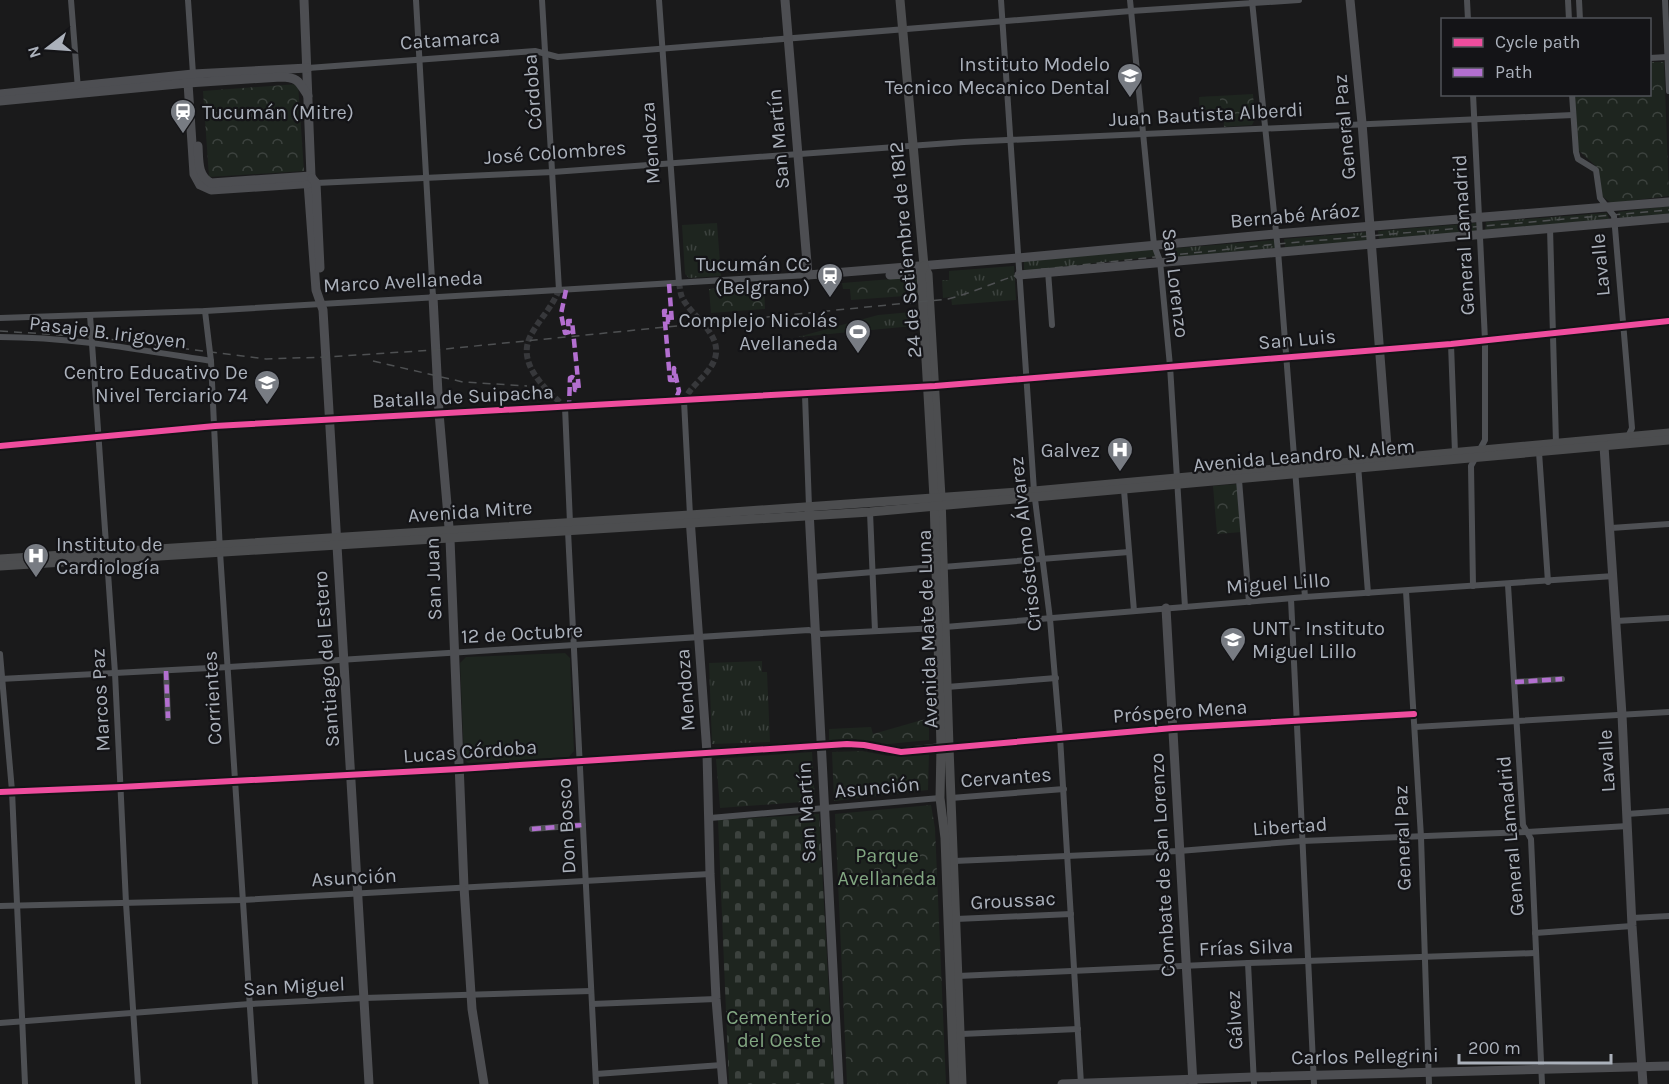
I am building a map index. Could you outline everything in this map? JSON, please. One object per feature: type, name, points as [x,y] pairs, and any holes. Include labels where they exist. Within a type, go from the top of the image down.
[{"type":"main road","name":"24 de Setiembre de 1812","points":[[900,0],[932,387],[937,502]]},
{"type":"main road","name":"Avenida Leandro N. Alem","points":[[1388,462],[1455,453],[1539,452],[1629,437],[1669,433]]},
{"type":"main road","name":"Avenida Leandro N. Alem","points":[[937,502],[1478,454],[1556,443],[1622,445],[1669,440]]},
{"type":"main road","name":"Avenida Leandro N. Alem","points":[[1034,494],[1124,490],[1177,481],[1239,480],[1295,471]]},
{"type":"main road","points":[[934,531],[928,512],[914,504],[937,482],[956,501],[947,510],[942,523]]},
{"type":"main road","name":"Avenida Mitre","points":[[0,559],[337,542],[937,502]]},
{"type":"main road","name":"Avenida Mate de Luna","points":[[937,502],[942,523],[939,567],[945,747],[951,798],[962,1084]]},
{"type":"main road","name":"Avenida Mate de Luna","points":[[937,502],[934,531],[939,567]]},
{"type":"main road","name":"Avenida Mitre","points":[[809,512],[870,512],[914,504]]},
{"type":"main road","name":"Avenida Mitre","points":[[0,566],[107,555]]},
{"type":"main road","name":"Avenida Mate de Luna","points":[[941,627],[947,687],[940,798],[945,838],[954,1084]]},
{"type":"street","points":[[71,0],[78,90]]},
{"type":"street","points":[[188,0],[192,80]]},
{"type":"street","name":"Santiago del Estero","points":[[304,0],[316,290],[323,310],[369,1084]]},
{"type":"street","name":"San Juan","points":[[416,0],[439,413],[450,535],[464,887],[471,996],[484,1084]]},
{"type":"street","name":"Córdoba","points":[[542,0],[554,172],[559,290]]},
{"type":"street","name":"Mendoza","points":[[659,0],[679,283]]},
{"type":"street","name":"San Martín","points":[[785,0],[808,275]]},
{"type":"street","name":"Crisóstomo Álvarez","points":[[1001,0],[1034,494],[1056,678],[1081,1084]]},
{"type":"street","name":"San Lorenzo","points":[[1130,0],[1154,246],[1160,261],[1170,366],[1185,607]]},
{"type":"street","name":"Catamarca","points":[[0,94],[78,90],[419,59],[535,51],[558,57],[788,37],[1299,0]]},
{"type":"street","name":"General Paz","points":[[1350,0],[1362,123],[1388,462]]},
{"type":"street","points":[[1467,0],[1468,18]]},
{"type":"street","points":[[1568,0],[1569,18]]},
{"type":"street","points":[[1579,0],[1580,18]]},
{"type":"street","points":[[1665,0],[1669,92]]},
{"type":"street","points":[[1252,2],[1278,251],[1305,597]]},
{"type":"street","points":[[1651,58],[1667,57]]},
{"type":"street","name":"Catamarca","points":[[192,80],[292,77],[297,79],[308,96]]},
{"type":"street","name":"José Colombres","points":[[192,80],[203,183],[554,172],[913,146]]},
{"type":"street","name":"Catamarca","points":[[0,101],[78,90]]},
{"type":"street","name":"General Lamadrid","points":[[1473,96],[1485,340],[1485,440],[1470,466],[1473,586]]},
{"type":"street","name":"Lavalle","points":[[1572,96],[1578,159],[1596,170],[1600,198],[1614,216],[1632,428],[1629,437]]},
{"type":"street","name":"Juan Bautista Alberdi","points":[[913,146],[1362,123],[1573,115]]},
{"type":"street","name":"Bernabé Aráoz","points":[[923,269],[1275,234],[1669,202]]},
{"type":"street","name":"Bernabé Aráoz","points":[[1019,275],[1669,218]]},
{"type":"street","points":[[1551,228],[1556,443]]},
{"type":"street","name":"Marco Avellaneda","points":[[0,318],[205,311],[923,269]]},
{"type":"street","points":[[1048,271],[1052,325]]},
{"type":"street","name":"Corrientes","points":[[205,311],[211,361],[220,549],[255,1084]]},
{"type":"street","name":"Marcos Paz","points":[[90,315],[116,673],[126,903],[138,1084]]},
{"type":"street","name":"San Luis","points":[[932,387],[1451,344],[1669,321]]},
{"type":"street","name":"Pasaje B. Irigoyen","points":[[0,338],[92,344],[211,361]]},
{"type":"street","points":[[1451,344],[1455,453]]},
{"type":"street","name":"Batalla de Suipacha","points":[[0,446],[215,426],[932,387]]},
{"type":"street","name":"San Martín","points":[[805,394],[814,632],[839,1084]]},
{"type":"street","name":"Mendoza","points":[[684,400],[707,753],[716,999],[723,1084]]},
{"type":"street","points":[[565,407],[569,527]]},
{"type":"street","points":[[1622,445],[1629,437]]},
{"type":"street","name":"Lavalle","points":[[1601,443],[1611,528],[1643,1084]]},
{"type":"street","points":[[1539,452],[1548,582]]},
{"type":"street","points":[[1358,465],[1368,593]]},
{"type":"street","points":[[1239,480],[1249,602]]},
{"type":"street","points":[[1124,490],[1134,611]]},
{"type":"street","points":[[870,512],[874,631]]},
{"type":"street","points":[[1611,528],[1669,524]]},
{"type":"street","name":"Don Bosco","points":[[569,527],[596,1084]]},
{"type":"street","points":[[812,577],[1129,552]]},
{"type":"street","name":"Miguel Lillo","points":[[941,627],[1305,597],[1614,576]]},
{"type":"street","name":"General Lamadrid","points":[[1508,585],[1523,825],[1531,839],[1542,1084]]},
{"type":"street","name":"General Paz","points":[[1406,591],[1421,837],[1430,1084]]},
{"type":"street","points":[[1291,599],[1314,1079]]},
{"type":"street","name":"Combate de San Lorenzo","points":[[1166,608],[1193,1082]]},
{"type":"street","points":[[1616,621],[1669,618]]},
{"type":"street","name":"12 de Octubre","points":[[1,679],[166,671],[809,630],[821,634],[941,627]]},
{"type":"street","points":[[0,654],[12,791],[25,1084]]},
{"type":"street","points":[[166,671],[168,718]]},
{"type":"street","points":[[947,687],[1056,678]]},
{"type":"street","points":[[1515,682],[1562,679]]},
{"type":"street","points":[[1415,727],[1669,712]]},
{"type":"street","name":"Próspero Mena","points":[[945,747],[1297,719],[1414,714]]},
{"type":"street","name":"Lucas Córdoba","points":[[0,792],[235,782],[858,744],[901,752],[945,747]]},
{"type":"street","name":"Cervantes","points":[[951,798],[1064,789]]},
{"type":"street","name":"Asunción","points":[[710,818],[940,798]]},
{"type":"street","points":[[1627,814],[1669,811]]},
{"type":"street","points":[[532,829],[583,825]]},
{"type":"street","name":"Libertad","points":[[954,861],[1179,851],[1302,841],[1628,826]]},
{"type":"street","name":"Asunción","points":[[0,906],[242,900],[710,874]]},
{"type":"street","name":"Groussac","points":[[956,919],[1071,914]]},
{"type":"street","points":[[1535,933],[1669,916]]},
{"type":"street","name":"Frías Silva","points":[[958,976],[1308,960],[1535,953]]},
{"type":"street","name":"Gálvez","points":[[1248,963],[1253,1080]]},
{"type":"street","name":"San Miguel","points":[[0,1023],[133,1011],[250,1004],[591,991]]},
{"type":"street","points":[[592,1004],[716,999]]},
{"type":"street","points":[[961,1034],[1078,1029]]},
{"type":"street","points":[[596,1074],[722,1065]]},
{"type":"street","name":"Carlos Pellegrini","points":[[1062,1084],[1314,1079],[1429,1072],[1669,1066]]},
{"type":"green space","points":[[1651,62],[1664,62],[1669,196],[1611,203],[1602,196],[1599,169],[1578,150],[1574,96],[1651,96]]},
{"type":"green space","points":[[298,84],[304,171],[209,177],[203,91]]},
{"type":"green space","points":[[1253,94],[1255,119],[1252,125],[1224,127],[1223,109],[1200,112],[1199,97]]},
{"type":"green space","points":[[1220,96],[1220,107],[1200,108],[1199,97]]},
{"type":"green space","points":[[1669,206],[1669,214],[1620,219],[1618,212]]},
{"type":"green space","points":[[1607,213],[1609,219],[1485,231],[1486,222]]},
{"type":"green space","points":[[717,223],[721,276],[689,278],[685,274],[682,225]]},
{"type":"green space","points":[[1476,223],[1476,232],[1379,240],[1378,231]]},
{"type":"green space","points":[[1368,232],[1369,241],[1285,248],[1284,239]]},
{"type":"green space","points":[[1275,240],[1275,248],[1169,258],[1166,249]]},
{"type":"green space","points":[[1158,248],[1161,256],[1024,271],[1024,261]]},
{"type":"green space","points":[[1014,266],[1016,300],[952,305],[951,297],[943,298],[942,280],[949,280],[949,271]]},
{"type":"green space","points":[[917,277],[918,295],[851,300],[850,289],[843,289],[842,283]]},
{"type":"green space","points":[[764,286],[765,309],[711,313],[709,289]]},
{"type":"green space","points":[[912,312],[913,326],[798,337],[878,315]]},
{"type":"green space","points":[[1238,484],[1242,532],[1217,534],[1213,486]]},
{"type":"green space","points":[[565,653],[570,658],[574,751],[569,757],[468,763],[464,759],[460,663],[466,657]]},
{"type":"green space","points":[[762,661],[762,672],[767,672],[770,742],[712,744],[709,663]]},
{"type":"green space","points":[[929,718],[929,740],[878,745],[854,739],[829,740],[829,729],[871,727],[873,734]]},
{"type":"green space","points":[[862,751],[888,756],[929,753],[928,790],[834,801],[832,752]]},
{"type":"green space","points":[[812,752],[815,801],[720,808],[716,759]]},
{"type":"green space","name":"Parque Avellaneda","points":[[931,805],[935,828],[946,1084],[847,1084],[835,814]]},
{"type":"green space","name":"Cementerio del Oeste","points":[[819,814],[834,1084],[729,1084],[718,820]]},
{"type":"tunnel","points":[[679,283],[681,295],[686,304],[712,336],[716,353],[710,368],[690,390],[684,401]]},
{"type":"tunnel","points":[[559,290],[532,333],[527,344],[527,355],[541,384],[565,407]]},
{"type":"railway","points":[[0,331],[91,337],[266,359],[435,350],[948,299],[1018,275],[1043,269],[1277,244],[1669,210]]},
{"type":"railway","points":[[373,361],[463,382],[527,386]]},
{"type":"marked path","points":[[669,284],[672,322],[668,322],[668,311],[664,311],[670,380],[674,380],[674,368],[679,391],[675,401]]},
{"type":"marked path","points":[[566,290],[561,314],[565,333],[569,332],[568,321],[572,321],[579,390],[575,390],[574,378],[570,378],[569,407]]},
{"type":"marked path","points":[[166,671],[168,718]]},
{"type":"marked path","points":[[1515,682],[1562,679]]},
{"type":"marked path","points":[[532,829],[583,825]]},
{"type":"cycle path","points":[[0,446],[215,426],[935,386],[1451,344],[1669,321]]},
{"type":"cycle path","points":[[0,792],[459,769],[847,744],[901,752],[1173,728],[1414,714]]},
{"type":"place","name":"Instituto Modelo Tecnico Mecanico Dental","points":[[1130,99]]},
{"type":"place","name":"Tucumán (Mitre)","points":[[183,135]]},
{"type":"place","name":"Tucumán CC (Belgrano)","points":[[830,299]]},
{"type":"place","name":"Complejo Nicolás Avellaneda","points":[[858,355]]},
{"type":"place","name":"Centro Educativo De Nivel Terciario 74","points":[[267,406]]},
{"type":"place","name":"Galvez","points":[[1120,473]]},
{"type":"place","name":"Instituto de Cardiología","points":[[36,579]]},
{"type":"place","name":"UNT - Instituto Miguel Lillo","points":[[1233,663]]}]
